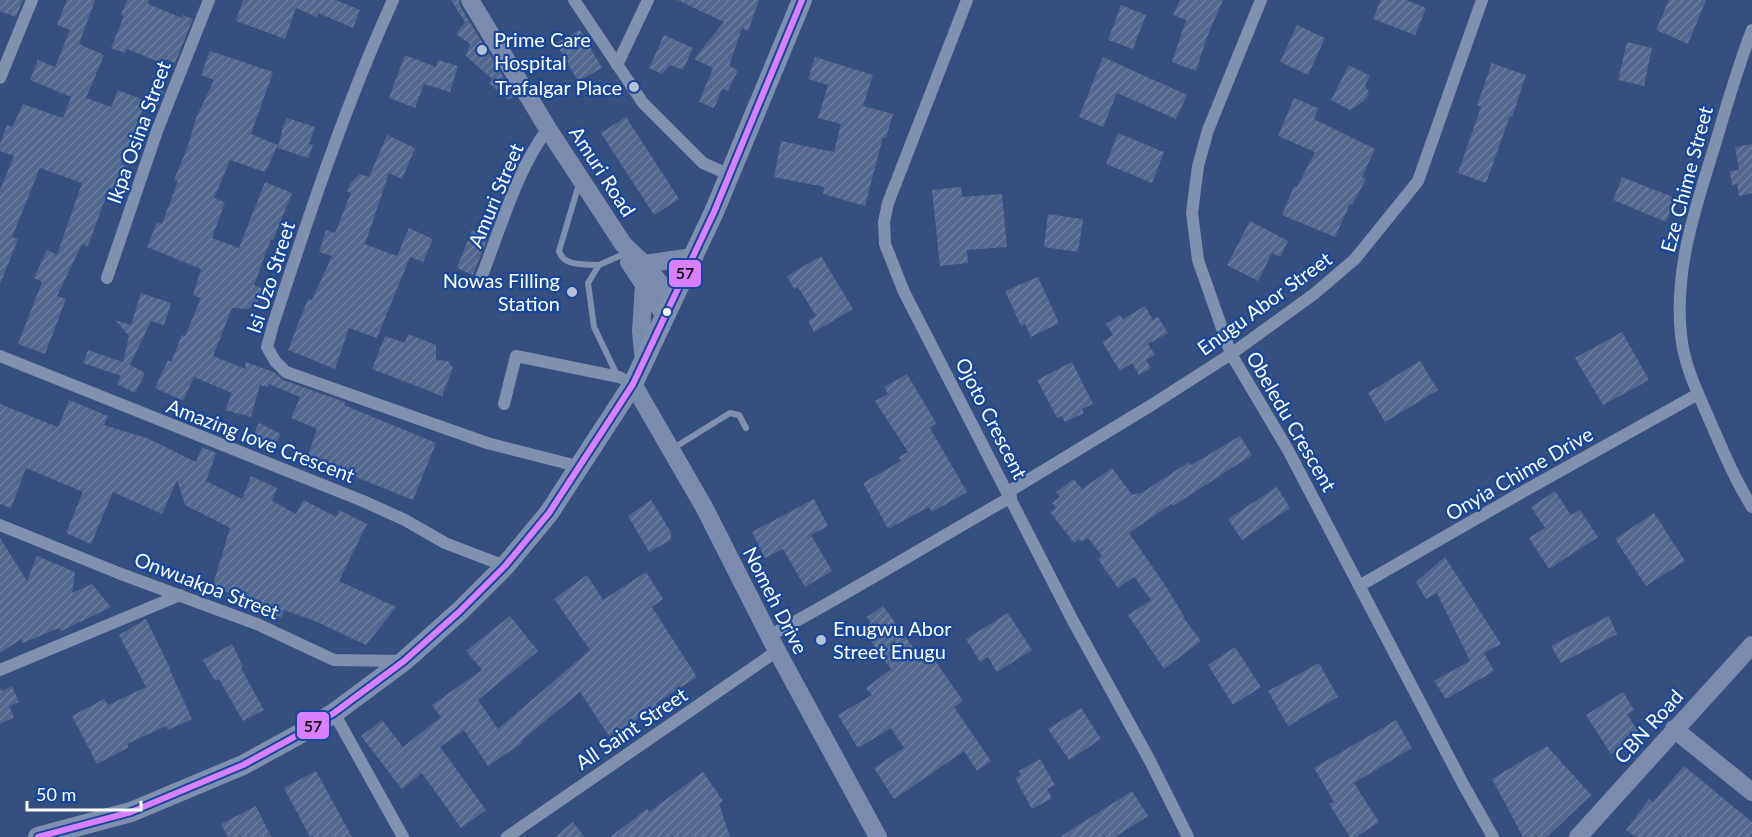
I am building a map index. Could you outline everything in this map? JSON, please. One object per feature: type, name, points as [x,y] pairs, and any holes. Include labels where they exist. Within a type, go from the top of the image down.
[{"type":"main road","name":"Amuri Road","points":[[470,0],[644,285],[669,308]]},
{"type":"main road","points":[[38,837],[61,834],[131,812],[208,780],[243,765],[334,713],[404,661],[505,566],[549,513],[581,466],[626,380],[644,362],[730,175],[802,0]]},
{"type":"main road","name":"Amuri Road","points":[[624,249],[644,264],[669,308]]},
{"type":"main road","points":[[644,264],[693,257]]},
{"type":"main road","points":[[644,285],[641,331],[644,362]]},
{"type":"main road","name":"Nomeh Drive","points":[[626,380],[671,449],[707,513],[773,644],[878,837]]},
{"type":"main road","name":"CBN Road","points":[[1585,835],[1674,729],[1752,645]]},
{"type":"main road","points":[[1674,729],[1752,792]]},
{"type":"street","points":[[0,78],[32,0]]},
{"type":"street","name":"Ikpa Osina Street","points":[[106,278],[157,131],[209,0]]},
{"type":"street","name":"Isi Uzo Street","points":[[393,0],[364,63],[326,166],[267,347],[275,361],[286,372],[487,443],[581,466]]},
{"type":"street","points":[[574,0],[643,103],[703,163],[730,175]]},
{"type":"street","points":[[617,65],[648,0]]},
{"type":"street","name":"Ojoto Crescent","points":[[967,0],[888,203],[884,233],[888,255],[904,292],[1073,621],[1149,759],[1188,837]]},
{"type":"street","name":"Obeledu Crescent","points":[[1261,0],[1206,135],[1198,165],[1193,195],[1192,230],[1198,260],[1231,354],[1288,450],[1493,837]]},
{"type":"street","name":"Enugu Abor Street","points":[[773,644],[836,600],[1231,354],[1314,294],[1350,264],[1416,186],[1482,0]]},
{"type":"street","name":"Eze Chime Street","points":[[1752,30],[1702,182],[1688,234],[1679,295],[1681,335],[1689,371],[1734,475],[1752,507]]},
{"type":"street","name":"Amuri Street","points":[[481,278],[524,169],[538,141],[548,129]]},
{"type":"street","name":"Amazing love Crescent","points":[[0,356],[363,501],[405,520],[445,543],[505,566]]},
{"type":"street","points":[[504,404],[516,356],[626,380]]},
{"type":"street","name":"Onyia Chime Drive","points":[[1359,586],[1698,394]]},
{"type":"street","name":"Onwuakpa Street","points":[[0,525],[289,638],[334,660],[404,661]]},
{"type":"street","points":[[0,670],[180,595]]},
{"type":"street","name":"All Saint Street","points":[[507,837],[773,644]]},
{"type":"street","points":[[334,713],[403,837]]},
{"type":"lane","points":[[581,179],[559,251],[561,258],[567,262],[599,265]]},
{"type":"lane","points":[[624,249],[599,265],[588,283],[594,327],[626,380]]},
{"type":"lane","points":[[671,449],[730,413],[739,416],[746,428]]},
{"type":"building","points":[[0,0],[23,0],[16,17],[0,11]]},
{"type":"building","points":[[67,0],[95,0],[79,44],[104,55],[86,98],[111,107],[118,90],[146,101],[121,164],[127,166],[117,191],[109,188],[88,246],[82,244],[57,296],[66,299],[45,354],[18,344],[42,282],[34,278],[47,250],[57,255],[82,183],[40,168],[12,237],[18,239],[0,284],[0,190],[14,156],[0,151],[0,144],[7,125],[12,127],[23,104],[63,118],[71,97],[30,80],[38,60],[55,67],[70,30],[57,25]]},
{"type":"building","points":[[127,0],[149,0],[148,4],[182,18],[183,15],[193,19],[175,63],[166,59],[164,64],[127,49],[125,53],[111,48],[124,16],[121,15]]},
{"type":"building","points":[[243,0],[336,0],[360,10],[353,28],[318,13],[317,17],[296,8],[285,39],[236,21]]},
{"type":"building","name":"Prime Care Hospital","points":[[451,0],[459,0],[460,6],[515,96],[508,100],[489,83],[492,79],[466,56],[470,44],[456,34],[465,22]]},
{"type":"building","points":[[677,0],[759,0],[748,31],[742,28],[729,66],[738,70],[728,91],[722,89],[714,108],[699,102],[713,68],[694,59],[724,22]]},
{"type":"building","points":[[1180,0],[1223,0],[1207,37],[1196,71],[1172,62],[1186,20],[1173,15]]},
{"type":"building","points":[[1381,0],[1406,0],[1426,8],[1415,35],[1373,19]]},
{"type":"building","points":[[1669,0],[1706,0],[1688,44],[1656,30]]},
{"type":"building","points":[[1121,5],[1146,15],[1133,49],[1108,40]]},
{"type":"building","points":[[1297,25],[1325,38],[1308,75],[1280,62]]},
{"type":"building","points":[[580,30],[602,68],[578,81],[556,43]]},
{"type":"building","points":[[664,35],[693,48],[683,70],[670,65],[662,74],[649,68]]},
{"type":"building","points":[[1627,42],[1652,48],[1644,86],[1618,80]]},
{"type":"building","points":[[210,51],[273,72],[251,134],[278,145],[265,172],[230,160],[214,198],[225,202],[212,238],[239,248],[265,182],[292,193],[273,240],[271,239],[254,285],[269,291],[265,303],[259,300],[248,309],[232,308],[213,356],[246,369],[245,362],[274,372],[283,380],[345,402],[344,405],[436,443],[413,500],[336,469],[337,466],[308,455],[317,429],[291,418],[300,397],[269,384],[268,387],[260,385],[251,417],[225,410],[232,393],[194,377],[183,401],[155,388],[168,360],[171,362],[182,335],[185,336],[201,298],[193,295],[201,269],[147,247],[157,222],[162,224],[178,181],[174,180],[188,146],[196,118],[214,80],[201,75]]},
{"type":"building","points":[[405,55],[436,67],[438,60],[458,66],[450,92],[424,84],[415,108],[389,98]]},
{"type":"building","points":[[815,57],[873,75],[863,106],[893,114],[886,138],[883,137],[865,206],[823,194],[824,187],[774,177],[781,141],[834,152],[841,124],[818,118],[828,85],[808,79]]},
{"type":"building","points":[[1103,57],[1187,95],[1176,119],[1117,93],[1103,127],[1079,117]]},
{"type":"building","points":[[1492,63],[1526,75],[1486,183],[1458,173],[1481,107],[1477,105]]},
{"type":"building","points":[[1349,65],[1370,76],[1365,85],[1369,93],[1364,101],[1350,110],[1331,100]]},
{"type":"building","points":[[154,88],[164,92],[158,105],[148,101]]},
{"type":"building","points":[[1294,98],[1318,108],[1314,119],[1375,149],[1362,177],[1366,179],[1352,205],[1350,204],[1335,237],[1282,215],[1294,186],[1297,187],[1315,152],[1278,136]]},
{"type":"building","points":[[626,117],[679,199],[654,215],[601,133]]},
{"type":"building","points":[[287,118],[315,127],[309,144],[313,145],[308,158],[278,148]]},
{"type":"building","points":[[1118,133],[1164,152],[1152,183],[1106,164]]},
{"type":"building","points":[[387,135],[415,148],[402,179],[389,173],[365,244],[397,256],[409,228],[433,239],[423,262],[410,257],[377,338],[349,328],[335,369],[288,350],[308,299],[312,300],[332,256],[319,252],[326,230],[335,233],[351,193],[347,191],[350,184],[360,174],[369,177]]},
{"type":"building","points":[[1752,144],[1752,193],[1739,196],[1737,184],[1732,185],[1730,171],[1739,170],[1735,147]]},
{"type":"building","points":[[1622,177],[1675,198],[1666,222],[1613,200]]},
{"type":"building","points":[[961,187],[962,197],[1002,194],[1007,247],[967,250],[968,263],[940,266],[932,190]]},
{"type":"building","points":[[1048,214],[1083,219],[1078,252],[1044,247]]},
{"type":"building","points":[[1250,221],[1288,241],[1280,257],[1272,253],[1258,281],[1227,265]]},
{"type":"building","points":[[472,230],[488,237],[473,275],[457,268]]},
{"type":"building","points":[[821,256],[853,309],[814,332],[808,321],[816,316],[798,287],[794,289],[787,276]]},
{"type":"building","points":[[1038,277],[1059,323],[1031,337],[1025,324],[1021,326],[1005,291]]},
{"type":"building","points":[[141,293],[171,303],[164,325],[151,321],[130,365],[145,373],[135,393],[117,384],[121,376],[83,363],[88,350],[123,362],[129,336],[115,320],[131,325]]},
{"type":"building","points":[[1145,306],[1153,320],[1158,317],[1168,333],[1148,344],[1155,355],[1146,360],[1151,368],[1139,375],[1132,363],[1120,371],[1102,342],[1113,335],[1106,324],[1120,315],[1123,319]]},
{"type":"building","points":[[1622,332],[1649,380],[1603,405],[1575,358]]},
{"type":"building","points":[[408,334],[436,345],[436,360],[448,361],[453,368],[442,396],[372,369],[385,336],[405,343]]},
{"type":"building","points":[[1420,361],[1438,390],[1385,422],[1368,393]]},
{"type":"building","points":[[1072,362],[1093,404],[1082,409],[1084,413],[1065,422],[1062,416],[1057,418],[1037,380]]},
{"type":"building","points":[[907,374],[936,423],[930,428],[967,492],[932,512],[929,507],[888,529],[863,483],[901,461],[899,457],[908,452],[875,401],[888,394],[884,387]]},
{"type":"building","points":[[69,400],[108,416],[104,425],[147,438],[196,462],[202,447],[216,453],[206,481],[242,499],[251,476],[277,488],[272,501],[296,514],[304,500],[336,517],[339,510],[367,524],[339,581],[396,607],[366,645],[315,621],[284,610],[281,618],[250,605],[253,600],[212,588],[230,528],[185,505],[177,480],[162,514],[113,492],[91,544],[66,533],[83,492],[26,468],[11,508],[0,504],[0,404],[58,427]]},
{"type":"building","points":[[259,423],[281,434],[272,453],[250,442]]},
{"type":"building","points":[[1240,436],[1252,455],[1173,506],[1171,504],[1129,533],[1201,641],[1164,669],[1128,615],[1151,600],[1134,577],[1118,588],[1098,559],[1102,556],[1088,538],[1082,542],[1079,539],[1074,543],[1050,512],[1056,508],[1052,503],[1060,497],[1056,492],[1074,479],[1082,489],[1112,468],[1132,495],[1140,494],[1189,462],[1191,465]]},
{"type":"building","points":[[1277,487],[1290,508],[1242,540],[1228,519]]},
{"type":"building","points":[[1555,491],[1571,515],[1580,510],[1598,537],[1549,569],[1529,538],[1545,528],[1531,507]]},
{"type":"building","points":[[814,499],[828,526],[811,535],[832,571],[805,587],[783,549],[765,558],[752,532]]},
{"type":"building","points":[[651,500],[671,532],[671,540],[649,552],[628,516]]},
{"type":"building","points":[[1654,513],[1685,561],[1646,586],[1615,539]]},
{"type":"building","points":[[0,538],[27,581],[37,556],[75,572],[72,593],[92,584],[111,607],[61,631],[59,628],[23,643],[21,639],[0,653]]},
{"type":"building","points":[[1445,557],[1501,644],[1484,653],[1494,671],[1446,699],[1434,681],[1470,661],[1437,593],[1426,599],[1416,582]]},
{"type":"building","points":[[646,572],[663,599],[652,607],[697,677],[656,703],[658,706],[609,736],[580,692],[521,741],[522,743],[488,766],[464,730],[440,747],[486,810],[461,828],[422,773],[402,789],[361,736],[382,720],[403,747],[441,717],[432,705],[482,670],[466,651],[510,616],[538,651],[478,700],[498,729],[590,650],[554,599],[587,575],[603,600]]},
{"type":"building","points":[[883,606],[923,661],[931,655],[963,701],[954,707],[991,761],[977,771],[964,751],[894,799],[874,768],[904,748],[891,728],[858,748],[838,715],[872,695],[866,688],[891,669],[862,629],[871,623],[867,617]]},
{"type":"building","points":[[1008,613],[1032,650],[997,672],[988,657],[980,662],[966,639]]},
{"type":"building","points":[[1609,616],[1617,634],[1561,663],[1551,646]]},
{"type":"building","points":[[146,619],[192,719],[168,730],[166,726],[127,744],[129,747],[97,764],[72,716],[104,699],[108,705],[146,687],[119,635]]},
{"type":"building","points":[[232,644],[243,666],[241,668],[264,710],[243,721],[219,679],[215,681],[203,660]]},
{"type":"building","points":[[1235,647],[1261,687],[1233,705],[1208,665]]},
{"type":"building","points":[[1319,663],[1338,697],[1288,726],[1268,691]]},
{"type":"building","points":[[12,686],[19,702],[9,706],[14,717],[0,724],[0,687],[2,691]]},
{"type":"building","points":[[1623,692],[1634,710],[1627,714],[1640,735],[1611,754],[1586,715]]},
{"type":"building","points":[[1081,708],[1101,739],[1069,760],[1048,729]]},
{"type":"building","points":[[1396,720],[1412,748],[1354,783],[1379,822],[1356,837],[1350,837],[1329,804],[1334,802],[1314,768]]},
{"type":"building","points":[[1547,746],[1591,795],[1547,837],[1523,837],[1492,779]]},
{"type":"building","points":[[1040,759],[1055,785],[1047,789],[1052,798],[1032,809],[1015,778],[1021,775],[1019,771]]},
{"type":"building","points":[[1684,766],[1752,822],[1752,837],[1636,837],[1626,830],[1649,799],[1653,802]]},
{"type":"building","points":[[316,771],[352,837],[310,837],[284,788]]},
{"type":"building","points":[[703,772],[723,801],[719,804],[730,837],[610,837],[647,809],[649,812]]},
{"type":"building","points":[[1132,791],[1148,816],[1115,837],[1060,837]]},
{"type":"building","points":[[256,806],[271,837],[228,837],[221,824]]},
{"type":"building","points":[[573,822],[584,837],[555,837]]},
{"type":"transit line","name":"57","points":[[38,837],[131,812],[243,765],[296,736],[334,713],[404,661],[460,611],[505,566],[549,513],[633,384],[714,212],[802,0]]},
{"type":"place","name":"Prime Care Hospital","points":[[482,50]]},
{"type":"place","name":"Trafalgar Place","points":[[634,87]]},
{"type":"place","name":"Nowas Filling Station","points":[[572,292]]},
{"type":"place","name":"Enugwu Abor Street Enugu","points":[[821,640]]}]
